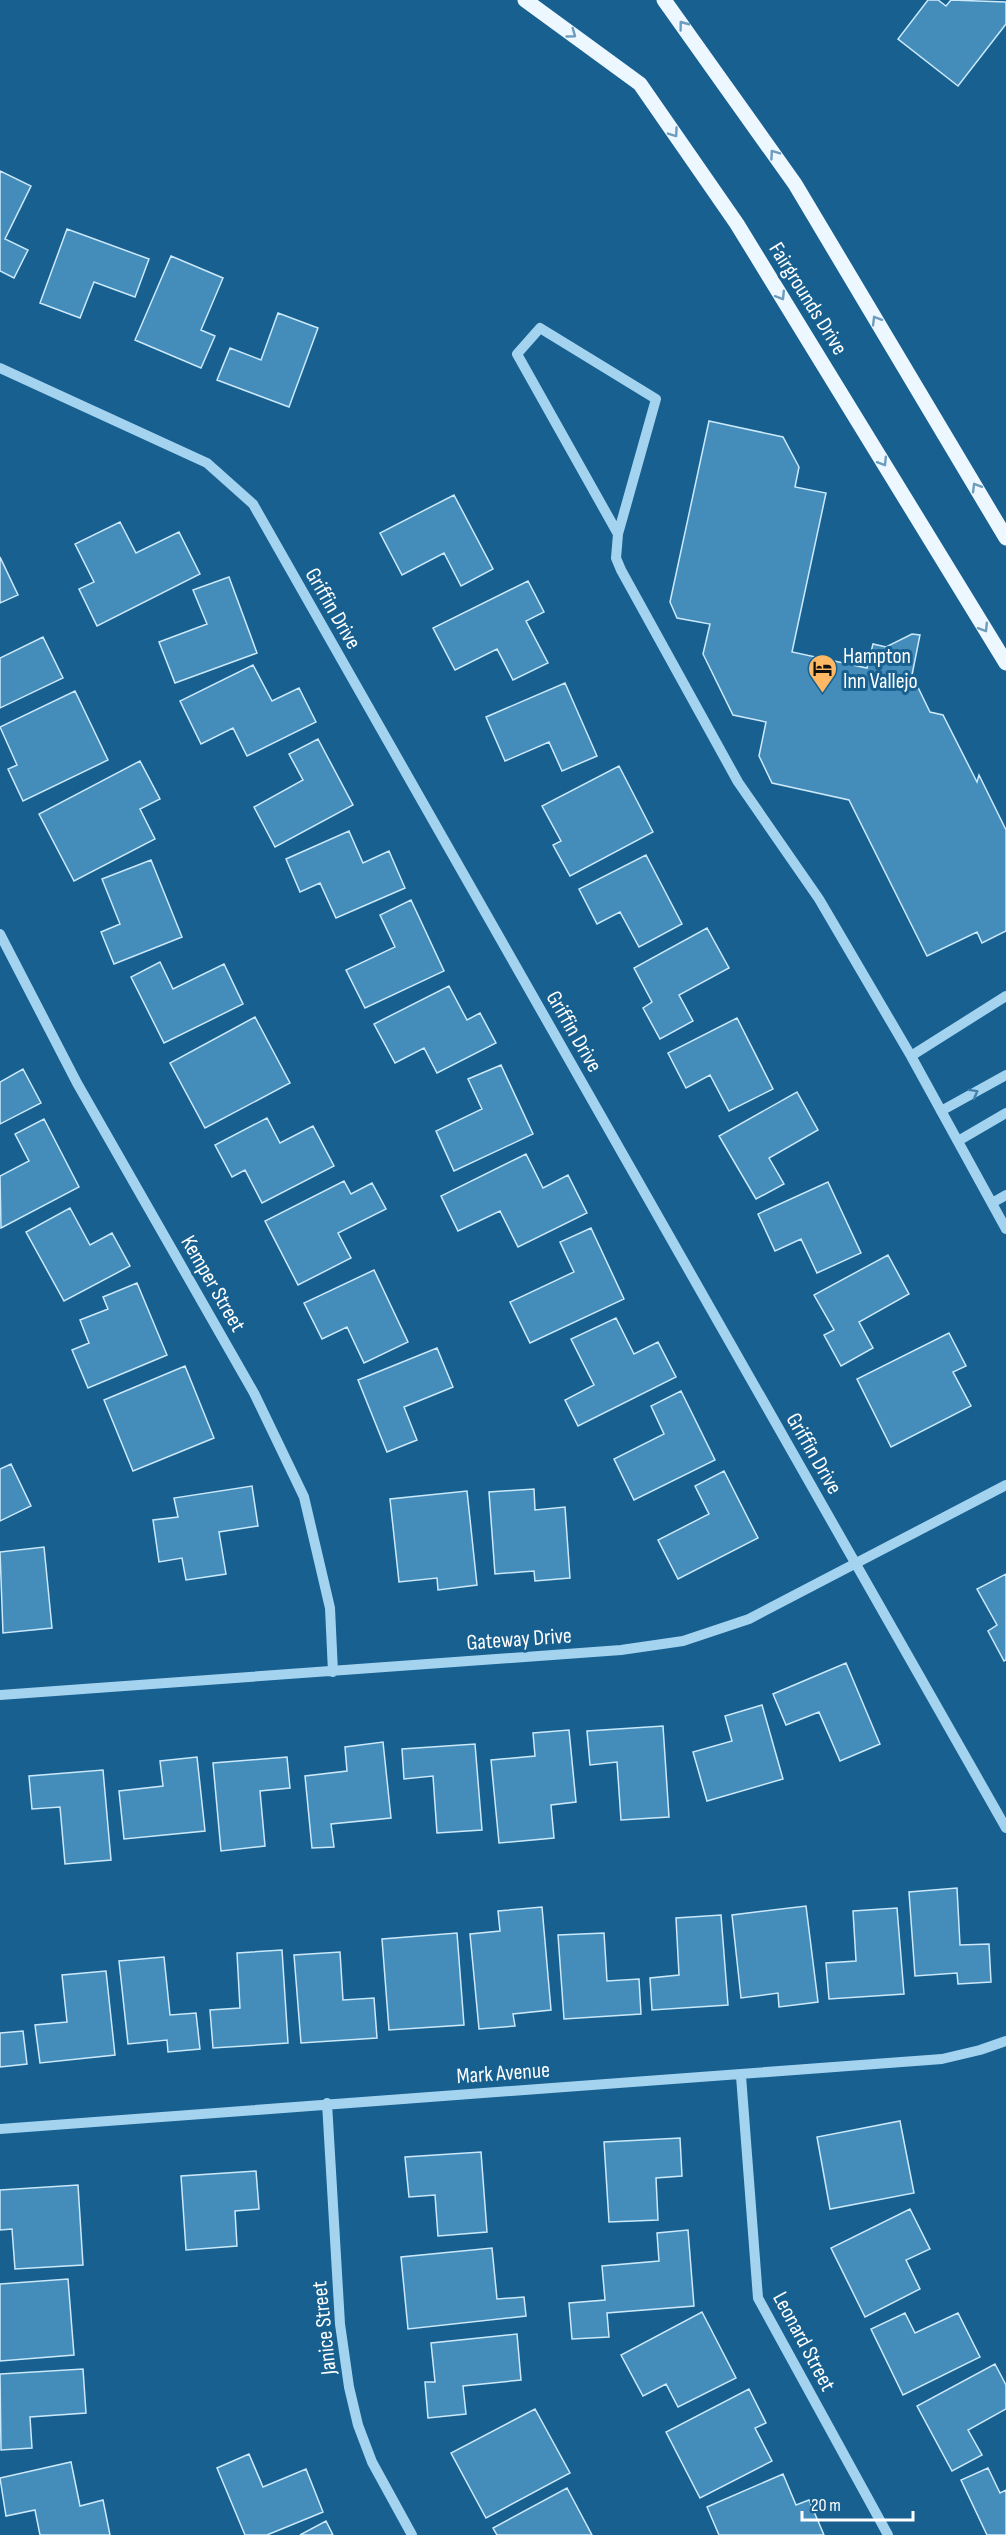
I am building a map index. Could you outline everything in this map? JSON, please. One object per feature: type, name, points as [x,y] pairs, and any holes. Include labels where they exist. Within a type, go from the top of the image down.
[{"type":"main road","name":"Fairgrounds Drive","points":[[525,0],[640,84],[737,224],[1006,663]]},
{"type":"main road","name":"Fairgrounds Drive","points":[[664,0],[795,184],[1006,538]]},
{"type":"street","points":[[618,534],[517,354],[540,328],[656,399],[618,534],[616,558],[621,570],[733,772],[819,899],[911,1056],[1006,1228]]},
{"type":"street","name":"Griffin Drive","points":[[0,368],[207,464],[253,504],[1006,1828]]},
{"type":"street","name":"Kemper Street","points":[[0,934],[77,1083],[254,1393],[304,1497],[330,1608],[333,1672]]},
{"type":"street","points":[[911,1056],[1006,996]]},
{"type":"street","points":[[941,1111],[1006,1075]]},
{"type":"street","points":[[958,1141],[1006,1113]]},
{"type":"street","points":[[992,1203],[1006,1195]]},
{"type":"street","name":"Gateway Drive","points":[[0,1695],[621,1650],[683,1641],[749,1619],[1006,1485]]},
{"type":"street","name":"Mark Avenue","points":[[0,2129],[327,2103],[741,2076],[942,2059],[1006,2041]]},
{"type":"street","name":"Leonard Street","points":[[741,2076],[758,2298],[888,2535]]},
{"type":"street","name":"Janice Street","points":[[327,2103],[340,2324],[349,2387],[358,2426],[372,2462],[412,2535]]},
{"type":"building","points":[[928,0],[938,0],[946,6],[951,0],[1006,2],[1006,24],[958,86],[898,39]]},
{"type":"building","points":[[0,171],[31,186],[5,239],[28,250],[14,278],[0,271]]},
{"type":"building","points":[[67,229],[149,259],[135,297],[94,282],[80,318],[40,303]]},
{"type":"building","points":[[171,256],[223,278],[201,330],[215,336],[201,368],[135,340]]},
{"type":"building","points":[[278,313],[318,328],[289,407],[217,380],[230,348],[261,360]]},
{"type":"building","name":"Hampton Inn Vallejo","points":[[709,421],[783,437],[799,467],[795,487],[826,493],[792,652],[867,668],[873,644],[886,647],[912,634],[920,635],[912,675],[930,712],[943,715],[977,782],[979,775],[1006,830],[1006,931],[982,943],[977,932],[927,956],[849,800],[772,783],[759,756],[766,722],[733,715],[703,654],[710,624],[677,618],[670,602]]},
{"type":"building","points":[[454,495],[493,569],[461,586],[444,553],[402,575],[380,533]]},
{"type":"building","points":[[120,522],[136,553],[179,532],[200,574],[97,626],[79,589],[94,582],[75,544]]},
{"type":"building","points":[[0,557],[18,595],[0,603]]},
{"type":"building","points":[[229,577],[257,653],[175,683],[159,642],[207,624],[193,590]]},
{"type":"building","points":[[528,581],[544,612],[526,621],[548,663],[513,680],[497,649],[455,670],[433,628]]},
{"type":"building","points":[[43,637],[63,678],[0,708],[0,658]]},
{"type":"building","points":[[253,665],[272,701],[299,688],[316,722],[247,756],[233,728],[201,744],[180,701]]},
{"type":"building","points":[[565,683],[597,756],[562,771],[549,742],[505,761],[486,717]]},
{"type":"building","points":[[75,691],[108,760],[23,801],[8,769],[17,765],[0,727]]},
{"type":"building","points":[[318,739],[353,805],[275,847],[254,807],[303,780],[289,754]]},
{"type":"building","points":[[140,761],[160,799],[140,809],[155,839],[74,881],[39,814]]},
{"type":"building","points":[[619,766],[653,832],[570,876],[553,845],[561,841],[542,806]]},
{"type":"building","points":[[349,831],[363,863],[389,851],[405,888],[336,918],[320,883],[300,892],[286,859]]},
{"type":"building","points":[[646,855],[682,924],[639,947],[620,912],[597,924],[579,889]]},
{"type":"building","points":[[151,860],[182,937],[114,964],[101,932],[120,924],[102,879]]},
{"type":"building","points":[[411,900],[444,971],[365,1008],[346,970],[395,947],[380,915]]},
{"type":"building","points":[[707,928],[729,968],[679,995],[693,1021],[660,1039],[643,1008],[652,1002],[634,968]]},
{"type":"building","points":[[160,962],[173,989],[224,964],[243,1004],[164,1043],[131,977]]},
{"type":"building","points":[[449,986],[467,1020],[480,1013],[496,1043],[437,1073],[424,1048],[395,1063],[374,1024]]},
{"type":"building","points":[[255,1017],[290,1083],[205,1128],[170,1063]]},
{"type":"building","points":[[737,1018],[773,1089],[729,1111],[710,1075],[686,1088],[668,1053]]},
{"type":"building","points":[[501,1065],[533,1134],[454,1171],[436,1131],[482,1109],[468,1079]]},
{"type":"building","points":[[23,1069],[41,1103],[0,1124],[0,1082]]},
{"type":"building","points":[[797,1092],[818,1130],[769,1158],[784,1184],[756,1199],[719,1136]]},
{"type":"building","points":[[267,1118],[280,1143],[313,1126],[334,1166],[262,1203],[245,1170],[232,1177],[215,1145]]},
{"type":"building","points":[[44,1119],[79,1187],[1,1228],[0,1176],[29,1161],[15,1134]]},
{"type":"building","points":[[526,1154],[543,1188],[568,1175],[587,1213],[518,1247],[500,1211],[458,1231],[441,1196]]},
{"type":"building","points":[[344,1181],[351,1194],[372,1183],[386,1209],[338,1233],[351,1258],[298,1285],[265,1221]]},
{"type":"building","points":[[828,1182],[861,1253],[817,1273],[801,1239],[775,1251],[758,1214]]},
{"type":"building","points":[[70,1208],[90,1245],[112,1233],[130,1266],[64,1301],[26,1232]]},
{"type":"building","points":[[591,1228],[624,1299],[530,1343],[510,1302],[574,1272],[560,1242]]},
{"type":"building","points":[[888,1255],[909,1294],[859,1322],[873,1348],[841,1366],[824,1335],[834,1330],[814,1295]]},
{"type":"building","points":[[374,1270],[408,1342],[364,1363],[347,1327],[322,1339],[304,1303]]},
{"type":"building","points":[[137,1283],[167,1355],[88,1388],[72,1350],[89,1343],[80,1320],[108,1309],[103,1297]]},
{"type":"building","points":[[616,1318],[634,1354],[658,1342],[676,1377],[578,1426],[565,1400],[594,1385],[571,1339]]},
{"type":"building","points":[[949,1333],[966,1366],[953,1372],[971,1406],[891,1447],[857,1379]]},
{"type":"building","points":[[437,1348],[453,1387],[404,1407],[417,1440],[387,1452],[358,1380]]},
{"type":"building","points":[[185,1366],[214,1438],[133,1471],[104,1400]]},
{"type":"building","points":[[681,1391],[715,1460],[634,1500],[614,1459],[664,1434],[651,1406]]},
{"type":"building","points":[[11,1464],[31,1506],[0,1521],[0,1469]]},
{"type":"building","points":[[724,1471],[758,1538],[678,1579],[658,1540],[709,1514],[695,1486]]},
{"type":"building","points":[[252,1486],[258,1526],[219,1532],[226,1574],[186,1580],[182,1558],[159,1562],[153,1520],[178,1517],[174,1498]]},
{"type":"building","points":[[534,1489],[535,1510],[565,1507],[570,1578],[535,1581],[534,1571],[495,1574],[489,1492]]},
{"type":"building","points":[[467,1491],[477,1585],[438,1590],[437,1578],[399,1582],[390,1499]]},
{"type":"building","points":[[44,1547],[52,1628],[3,1633],[0,1552]]},
{"type":"building","points":[[1006,1574],[1006,1660],[1004,1661],[988,1631],[997,1625],[977,1589]]},
{"type":"building","points":[[846,1663],[880,1744],[840,1761],[819,1712],[786,1725],[773,1694]]},
{"type":"building","points":[[762,1705],[783,1779],[707,1801],[693,1752],[732,1741],[725,1716]]},
{"type":"building","points":[[663,1726],[669,1817],[621,1820],[617,1762],[590,1765],[587,1731]]},
{"type":"building","points":[[569,1730],[576,1802],[551,1805],[554,1838],[499,1843],[491,1760],[535,1756],[533,1733]]},
{"type":"building","points":[[383,1742],[391,1818],[331,1824],[334,1847],[312,1848],[305,1776],[347,1771],[345,1747]]},
{"type":"building","points":[[475,1744],[482,1830],[437,1833],[433,1776],[404,1779],[402,1749]]},
{"type":"building","points":[[197,1757],[205,1831],[124,1839],[119,1791],[163,1786],[160,1761]]},
{"type":"building","points":[[287,1757],[290,1788],[260,1791],[265,1846],[221,1851],[213,1763]]},
{"type":"building","points":[[103,1770],[111,1860],[65,1864],[60,1807],[32,1809],[29,1776]]},
{"type":"building","points":[[957,1888],[960,1945],[989,1944],[991,1982],[958,1984],[957,1973],[915,1976],[909,1892]]},
{"type":"building","points":[[806,1906],[818,2002],[779,2007],[778,1993],[741,1998],[732,1915]]},
{"type":"building","points":[[542,1907],[551,2010],[513,2014],[515,2026],[479,2029],[470,1934],[500,1931],[498,1911]]},
{"type":"building","points":[[897,1908],[904,1994],[829,1999],[826,1963],[856,1961],[853,1911]]},
{"type":"building","points":[[721,1915],[728,2005],[652,2010],[650,1978],[679,1975],[676,1918]]},
{"type":"building","points":[[457,1933],[464,2025],[389,2030],[382,1939]]},
{"type":"building","points":[[604,1933],[607,1981],[639,1979],[641,2014],[564,2019],[558,1935]]},
{"type":"building","points":[[282,1950],[288,2043],[213,2048],[210,2010],[240,2008],[237,1953]]},
{"type":"building","points":[[340,1952],[343,2000],[374,1998],[377,2038],[301,2043],[294,1955]]},
{"type":"building","points":[[164,1957],[170,2015],[196,2013],[200,2049],[168,2052],[167,2040],[128,2044],[119,1961]]},
{"type":"building","points":[[106,1971],[115,2055],[40,2063],[35,2025],[67,2022],[62,1975]]},
{"type":"building","points":[[23,2031],[27,2064],[0,2067],[0,2033]]},
{"type":"building","points":[[900,2121],[914,2193],[830,2209],[817,2137]]},
{"type":"building","points":[[680,2138],[682,2176],[656,2178],[658,2220],[609,2222],[604,2142]]},
{"type":"building","points":[[481,2152],[487,2232],[438,2236],[435,2195],[409,2197],[405,2157]]},
{"type":"building","points":[[256,2171],[259,2209],[235,2211],[237,2246],[186,2250],[181,2176]]},
{"type":"building","points":[[78,2185],[83,2265],[15,2269],[12,2229],[0,2230],[0,2190]]},
{"type":"building","points":[[910,2209],[930,2249],[906,2260],[920,2289],[865,2317],[831,2248]]},
{"type":"building","points":[[688,2230],[694,2306],[607,2313],[609,2337],[572,2339],[569,2303],[605,2300],[602,2266],[659,2261],[657,2233]]},
{"type":"building","points":[[492,2248],[497,2299],[524,2297],[526,2316],[408,2329],[401,2257]]},
{"type":"building","points":[[68,2279],[74,2355],[0,2361],[0,2284]]},
{"type":"building","points":[[702,2312],[736,2378],[678,2407],[666,2384],[643,2396],[621,2355]]},
{"type":"building","points":[[905,2313],[915,2333],[958,2313],[980,2357],[903,2395],[871,2329]]},
{"type":"building","points":[[517,2334],[521,2380],[463,2386],[466,2414],[428,2418],[425,2382],[435,2382],[431,2343]]},
{"type":"building","points":[[995,2364],[1006,2385],[1006,2409],[968,2430],[982,2455],[952,2471],[917,2406]]},
{"type":"building","points":[[83,2369],[86,2413],[30,2417],[32,2448],[1,2450],[0,2374]]},
{"type":"building","points":[[749,2389],[766,2423],[755,2428],[772,2461],[700,2498],[666,2432]]},
{"type":"building","points":[[535,2409],[570,2473],[486,2518],[451,2453]]},
{"type":"building","points":[[249,2454],[263,2487],[306,2469],[323,2512],[267,2535],[245,2535],[217,2468]]},
{"type":"building","points":[[71,2462],[80,2506],[103,2500],[110,2535],[40,2535],[35,2510],[6,2516],[0,2478]]},
{"type":"building","points":[[988,2468],[1000,2493],[1006,2490],[1006,2535],[987,2535],[961,2480]]},
{"type":"building","points":[[783,2474],[796,2505],[809,2500],[824,2535],[719,2535],[707,2507]]},
{"type":"building","points":[[567,2488],[592,2535],[497,2535],[493,2528]]},
{"type":"building","points":[[326,2521],[333,2535],[300,2535]]},
{"type":"place","name":"Hampton Inn Vallejo","points":[[822,694]]}]
